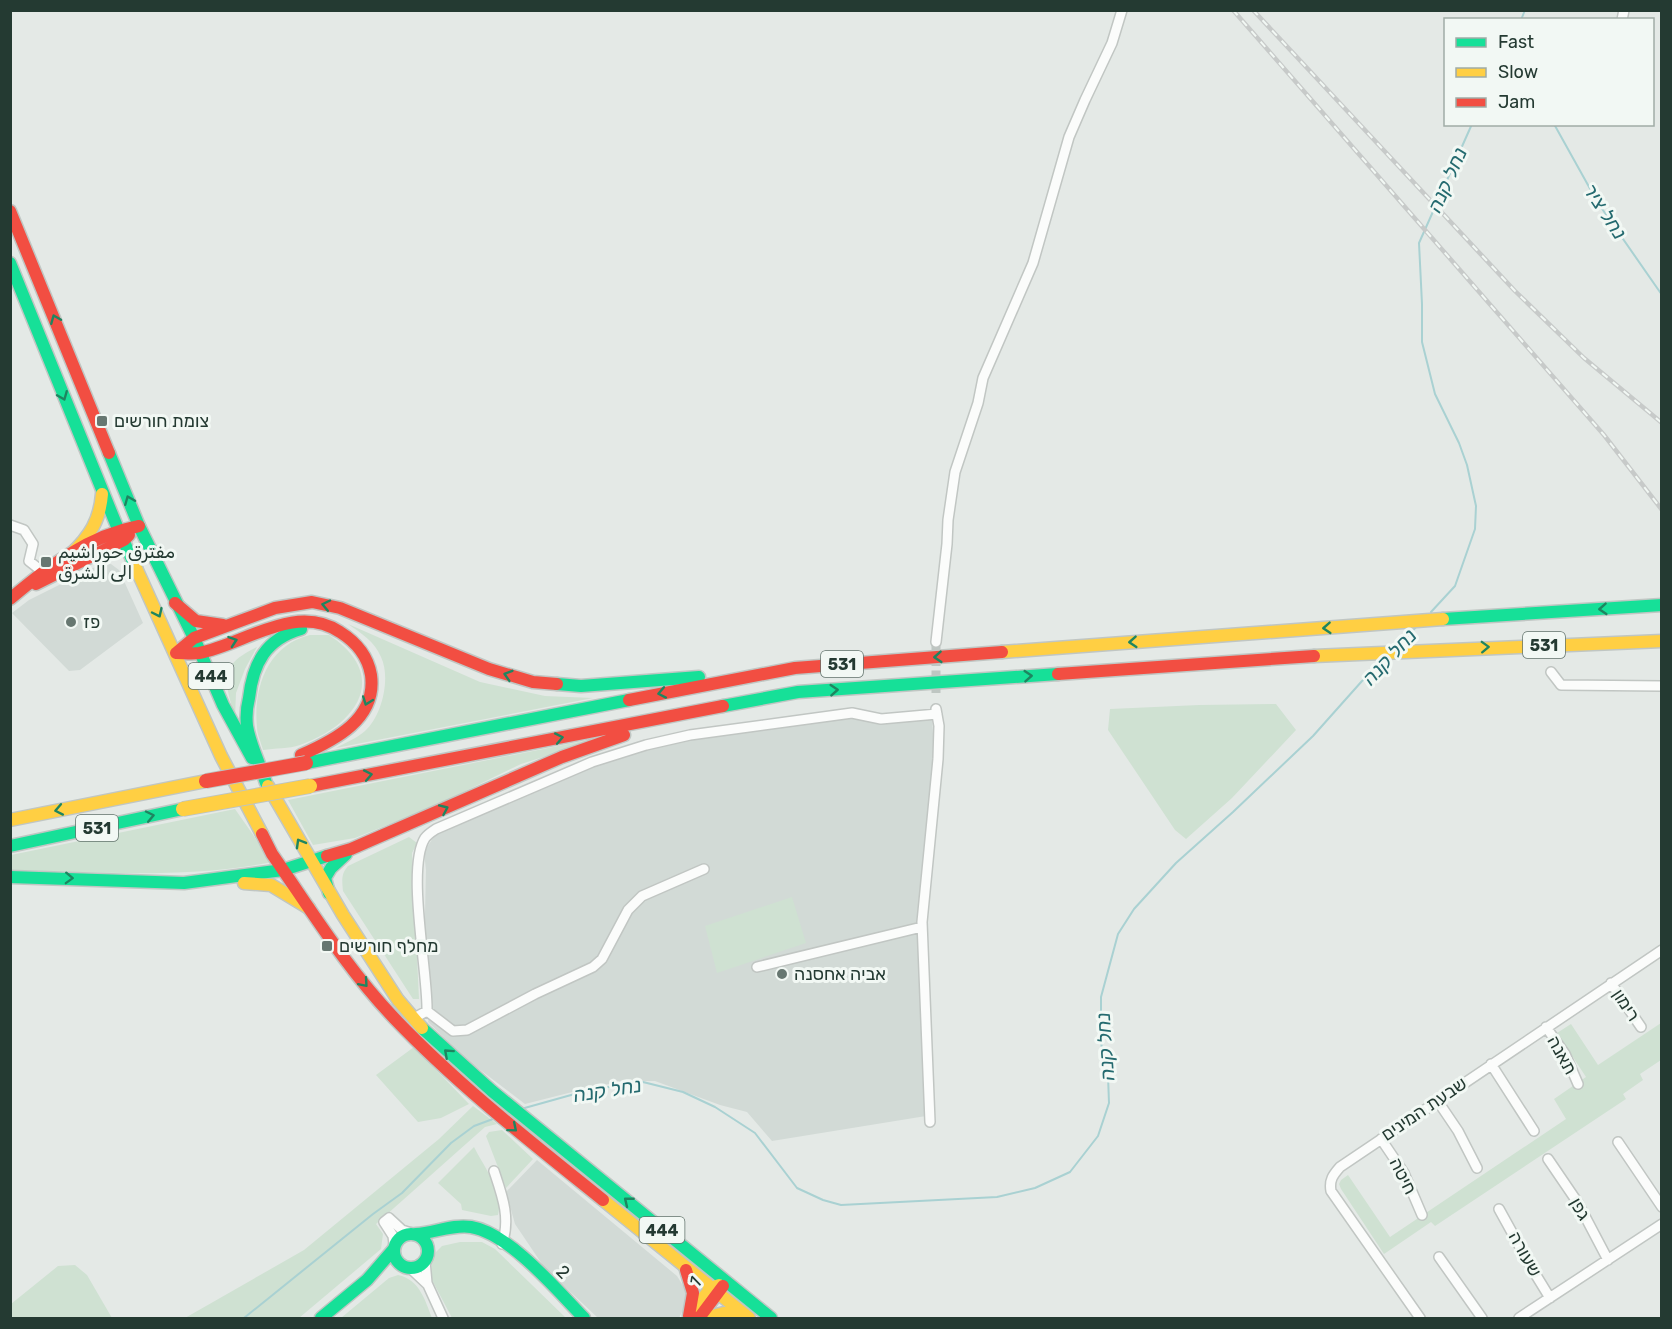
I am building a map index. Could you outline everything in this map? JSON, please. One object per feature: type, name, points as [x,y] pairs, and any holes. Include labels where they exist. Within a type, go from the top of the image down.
[{"type":"main road","name":"444","points":[[10,211],[139,526],[201,652],[223,705],[311,862],[398,1000],[437,1042],[554,1142],[749,1318]]},
{"type":"main road","name":"444","points":[[10,263],[121,534],[220,756],[272,854],[349,966],[394,1018],[482,1102],[544,1154],[682,1263],[718,1288],[771,1318]]},
{"type":"main road","points":[[47,575],[88,538],[100,516],[102,489]]},
{"type":"main road","points":[[71,554],[139,526]]},
{"type":"main road","points":[[10,600],[23,589],[121,534]]},
{"type":"main road","points":[[175,603],[188,617],[199,622],[210,625],[233,625]]},
{"type":"main road","points":[[176,653],[194,638],[275,608],[299,603],[325,604],[368,618],[508,675],[533,682],[581,686],[795,668]]},
{"type":"main road","name":"531","points":[[10,819],[206,781],[303,759],[795,668],[1386,623],[1662,605]]},
{"type":"main road","points":[[176,653],[201,652],[284,624],[301,621],[333,626],[348,636],[360,648],[369,665],[372,683],[370,699],[363,712],[338,737],[303,759]]},
{"type":"main road","points":[[266,783],[247,723],[249,686],[257,662],[265,650],[277,640],[298,630],[322,629],[348,636]]},
{"type":"main road","name":"531","points":[[10,846],[183,809],[798,692],[1426,649],[1662,641]]},
{"type":"main road","points":[[184,883],[283,870],[311,862],[351,849],[409,825],[592,745],[665,724],[798,692]]},
{"type":"main road","points":[[329,892],[325,878],[331,868],[351,849]]},
{"type":"main road","points":[[10,877],[271,885],[309,908]]},
{"type":"main road","name":"2","points":[[413,1234],[456,1227],[474,1227],[491,1232],[517,1251],[585,1318]]},
{"type":"main road","points":[[321,1318],[367,1280],[382,1271],[418,1266],[427,1256],[426,1242],[413,1234],[401,1236],[367,1280]]},
{"type":"main road","name":"2","points":[[427,1256],[438,1240],[460,1234],[481,1236],[503,1242]]},
{"type":"main road","points":[[394,1247],[396,1259],[406,1267]]},
{"type":"main road","points":[[682,1263],[694,1291],[692,1318]]},
{"type":"main road","name":"1","points":[[692,1318],[718,1288]]},
{"type":"main road","points":[[705,1318],[729,1312],[749,1318]]},
{"type":"street","points":[[936,642],[955,472],[978,403],[983,378],[1033,263],[1069,137],[1084,100],[1113,43],[1122,10]]},
{"type":"street","points":[[10,525],[24,530],[33,544],[29,561],[47,575]]},
{"type":"street","points":[[1551,672],[1561,684],[1662,686]]},
{"type":"street","points":[[704,869],[635,901],[602,959],[593,967],[467,1029],[453,1031],[427,1011],[418,876],[420,852],[425,838],[436,829],[592,762],[646,745],[690,735],[852,712],[881,719],[936,711],[939,726],[938,759],[922,927],[930,1122]]},
{"type":"street","points":[[409,825],[429,834]]},
{"type":"street","points":[[757,968],[922,927]]},
{"type":"street","name":"שבעת המינים","points":[[1420,1318],[1331,1191],[1330,1180],[1336,1172],[1437,1100],[1662,950]]},
{"type":"street","name":"רימון","points":[[1611,984],[1641,1027]]},
{"type":"street","points":[[414,1018],[427,1011]]},
{"type":"street","name":"תאנה","points":[[1546,1027],[1565,1054],[1578,1084]]},
{"type":"street","points":[[1491,1064],[1534,1131]]},
{"type":"street","points":[[1437,1100],[1458,1131],[1477,1168]]},
{"type":"street","name":"חיטה","points":[[1381,1139],[1404,1173],[1422,1215]]},
{"type":"street","points":[[1618,1142],[1662,1207]]},
{"type":"street","name":"גפן","points":[[1548,1159],[1578,1203],[1608,1260]]},
{"type":"street","points":[[494,1171],[506,1210],[503,1242]]},
{"type":"street","name":"שעורה","points":[[1499,1209],[1551,1298]]},
{"type":"street","points":[[394,1247],[393,1236],[384,1222],[389,1218],[402,1230],[413,1234]]},
{"type":"street","points":[[1519,1318],[1662,1224]]},
{"type":"street","points":[[427,1256],[429,1289]]},
{"type":"street","points":[[1439,1257],[1482,1318]]},
{"type":"street","points":[[406,1267],[422,1278],[443,1318]]},
{"type":"shaded area","points":[[101,564],[111,564],[119,570],[143,623],[80,670],[69,671],[12,613],[29,600]]},
{"type":"shaded area","points":[[852,716],[880,724],[932,718],[934,749],[920,902],[926,1116],[772,1141],[747,1112],[720,1105],[655,1081],[624,1081],[525,1104],[467,1060],[428,1022],[431,1008],[424,957],[426,870],[424,852],[438,830],[612,758],[655,745]]},
{"type":"shaded area","points":[[537,1160],[677,1276],[687,1292],[684,1308],[679,1318],[598,1318],[544,1267],[515,1224],[506,1192]]},
{"type":"green space","points":[[348,624],[480,682],[545,696],[593,698],[336,748],[358,736],[371,724],[380,707],[385,686],[381,657],[367,638]]},
{"type":"green space","points":[[310,635],[329,635],[348,651],[359,667],[362,683],[359,698],[351,712],[320,736],[296,746],[263,750],[258,733],[256,712],[261,683],[266,670],[283,648],[295,640]]},
{"type":"green space","points":[[257,647],[236,693],[235,718],[227,676],[235,661]]},
{"type":"green space","points":[[1276,704],[1296,730],[1232,798],[1186,839],[1175,830],[1108,730],[1110,709]]},
{"type":"green space","points":[[613,735],[521,764],[437,805],[355,838],[313,845],[288,800]]},
{"type":"green space","points":[[235,809],[272,862],[175,873],[11,870],[11,855]]},
{"type":"green space","points":[[409,837],[417,843],[412,853],[419,999],[413,999],[343,891],[342,884],[343,875],[348,866]]},
{"type":"green space","points":[[792,897],[806,943],[717,973],[705,926]]},
{"type":"green space","points":[[1661,1023],[1661,1060],[1640,1074],[1643,1080],[1623,1094],[1626,1099],[1435,1226],[1431,1222],[1384,1254],[1341,1189],[1339,1184],[1341,1180],[1348,1175],[1390,1237],[1566,1119],[1554,1099],[1586,1077],[1557,1033],[1571,1024],[1598,1065]]},
{"type":"green space","points":[[414,1047],[469,1104],[441,1118],[418,1122],[376,1075]]},
{"type":"green space","points":[[473,1106],[497,1124],[485,1127],[376,1224],[383,1234],[381,1249],[299,1318],[185,1318],[304,1250],[439,1139]]},
{"type":"green space","points":[[502,1130],[533,1159],[506,1188],[486,1136],[489,1132]]},
{"type":"green space","points":[[474,1147],[496,1189],[498,1215],[491,1216],[462,1210],[461,1204],[438,1183]]},
{"type":"green space","points":[[460,1242],[482,1242],[495,1249],[566,1318],[452,1318],[431,1278],[432,1256],[442,1246]]},
{"type":"green space","points":[[75,1265],[87,1275],[112,1318],[11,1318],[11,1304],[58,1266]]},
{"type":"green space","points":[[398,1275],[412,1281],[417,1286],[432,1318],[341,1318],[389,1278]]},
{"type":"waterway","name":"נחל קנה","points":[[1522,18],[1525,10]]},
{"type":"waterway","name":"נחל קנה","points":[[1431,612],[1455,586],[1475,529],[1476,506],[1467,465],[1435,394],[1422,342],[1419,243],[1471,126]]},
{"type":"waterway","name":"נחל ציר","points":[[1555,126],[1598,203],[1662,295]]},
{"type":"waterway","name":"נחל קנה","points":[[1400,645],[1416,627]]},
{"type":"waterway","name":"נחל קנה","points":[[521,1109],[589,1090],[643,1082],[683,1092],[715,1107],[755,1133],[797,1188],[823,1200],[841,1205],[997,1197],[1035,1188],[1070,1172],[1098,1136],[1109,1103],[1108,1076],[1101,1043],[1101,997],[1118,934],[1134,909],[1176,863],[1313,736],[1362,681],[1386,660]]},
{"type":"waterway","name":"נחל קנה","points":[[244,1318],[402,1193],[451,1143],[474,1126],[493,1119]]},
{"type":"tunnel","points":[[936,642],[936,693]]},
{"type":"railway","points":[[1233,10],[1604,435],[1662,510]]},
{"type":"railway","points":[[1253,10],[1515,291],[1584,358],[1662,423]]},
{"type":"traffic: fast","points":[[10,263],[136,568]]},
{"type":"traffic: fast","points":[[109,453],[139,526],[194,638],[223,705],[252,758]]},
{"type":"traffic: fast","points":[[1443,619],[1662,605]]},
{"type":"traffic: fast","points":[[266,783],[248,733],[247,708],[251,685],[258,663],[270,646],[289,633],[301,629]]},
{"type":"traffic: fast","points":[[723,706],[798,692],[1058,674]]},
{"type":"traffic: fast","points":[[557,684],[581,686],[699,677]]},
{"type":"traffic: fast","points":[[306,763],[629,700]]},
{"type":"traffic: fast","points":[[10,846],[183,809]]},
{"type":"traffic: fast","points":[[329,893],[325,878],[331,868],[346,854]]},
{"type":"traffic: fast","points":[[10,877],[184,883],[283,870],[327,856]]},
{"type":"traffic: fast","points":[[422,1028],[492,1091],[771,1318]]},
{"type":"traffic: fast","points":[[416,1234],[464,1226],[486,1231],[532,1264],[584,1318]]},
{"type":"traffic: fast","points":[[411,1234],[423,1239],[428,1251],[423,1263],[411,1268],[399,1263],[394,1251],[399,1239],[411,1234]]},
{"type":"traffic: fast","points":[[321,1318],[367,1280],[393,1250]]},
{"type":"traffic: slow","points":[[71,554],[84,541],[93,527],[99,512],[102,494]]},
{"type":"traffic: slow","points":[[136,568],[221,756],[262,834]]},
{"type":"traffic: slow","points":[[1002,652],[1443,619]]},
{"type":"traffic: slow","points":[[1314,656],[1662,641]]},
{"type":"traffic: slow","points":[[10,820],[206,781]]},
{"type":"traffic: slow","points":[[268,786],[343,915],[398,1000],[422,1028]]},
{"type":"traffic: slow","points":[[183,809],[310,786]]},
{"type":"traffic: slow","points":[[244,883],[271,885],[309,908]]},
{"type":"traffic: slow","points":[[603,1200],[749,1318]]},
{"type":"traffic: slow","points":[[690,1315],[711,1288],[719,1285]]},
{"type":"traffic: slow","points":[[705,1318],[724,1313],[743,1315]]},
{"type":"traffic: jam","points":[[10,211],[109,453]]},
{"type":"traffic: jam","points":[[10,599],[39,575],[70,554],[103,537],[139,526]]},
{"type":"traffic: jam","points":[[36,584],[124,540],[129,535]]},
{"type":"traffic: jam","points":[[176,653],[194,638],[275,608],[312,602],[340,608],[489,669],[533,682],[557,684]]},
{"type":"traffic: jam","points":[[175,603],[196,621],[223,625]]},
{"type":"traffic: jam","points":[[176,653],[199,653],[216,649],[287,623],[323,624],[346,636],[360,650],[369,668],[371,690],[367,704],[360,716],[340,735],[301,755]]},
{"type":"traffic: jam","points":[[629,700],[795,668],[1002,652]]},
{"type":"traffic: jam","points":[[1058,674],[1314,656]]},
{"type":"traffic: jam","points":[[310,786],[723,706]]},
{"type":"traffic: jam","points":[[327,856],[351,849],[562,757],[624,735]]},
{"type":"traffic: jam","points":[[206,781],[306,763]]},
{"type":"traffic: jam","points":[[262,834],[272,854],[330,939],[394,1018],[469,1090],[603,1200]]},
{"type":"traffic: jam","points":[[686,1270],[693,1293],[689,1316]]},
{"type":"traffic: jam","points":[[699,1318],[723,1286]]},
{"type":"place","name":"צומת חורשים","points":[[102,421]]},
{"type":"place","name":"مفترق حوراشيم الى الشرق","points":[[46,562]]},
{"type":"place","name":"פז","points":[[71,622]]},
{"type":"place","name":"מחלף חורשים","points":[[327,946]]},
{"type":"place","name":"אביה אחסנה","points":[[782,974]]}]
